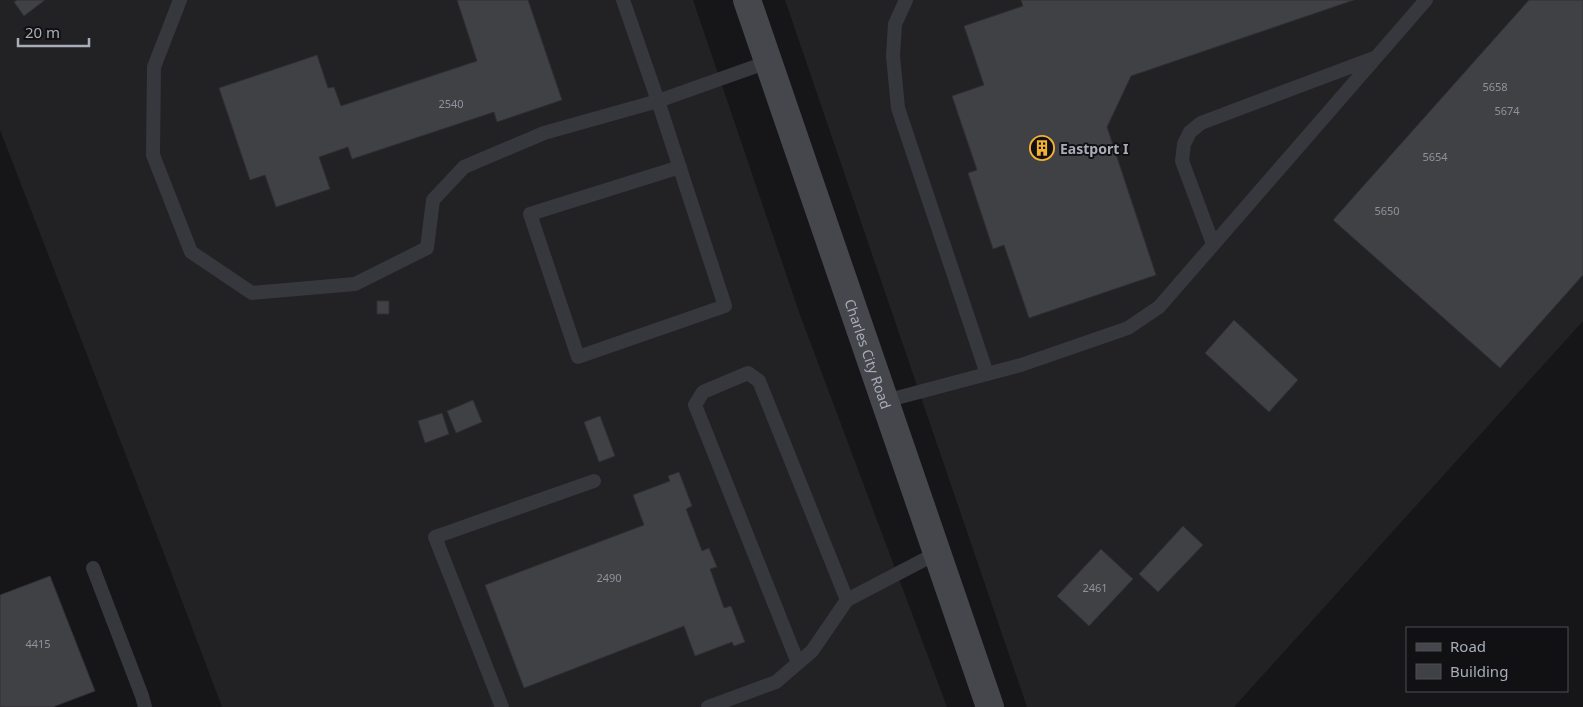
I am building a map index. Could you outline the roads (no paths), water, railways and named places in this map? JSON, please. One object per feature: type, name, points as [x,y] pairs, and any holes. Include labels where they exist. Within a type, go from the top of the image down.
[{"type":"main road","name":"Charles City Road","points":[[747,0],[990,707]]},
{"type":"lane","points":[[180,0],[154,67],[153,155],[191,252],[252,294],[355,284],[427,248],[433,200],[464,167],[544,133],[658,101],[768,62]]},
{"type":"lane","points":[[623,0],[658,101],[680,167],[726,306],[578,357],[530,214],[680,167]]},
{"type":"lane","points":[[906,0],[895,24],[893,56],[898,108],[987,374]]},
{"type":"lane","points":[[885,401],[1021,365],[1128,328],[1159,307],[1426,0]]},
{"type":"lane","points":[[1213,244],[1182,161],[1184,144],[1190,132],[1201,123],[1376,57]]},
{"type":"lane","points":[[798,663],[695,404],[703,392],[748,374],[760,381],[846,600]]},
{"type":"lane","points":[[502,707],[435,537],[594,481]]},
{"type":"lane","points":[[708,707],[776,682],[812,651],[846,600],[937,553]]},
{"type":"lane","points":[[93,568],[145,707]]},
{"type":"place","name":"Eastport I","points":[[1042,148]]}]
